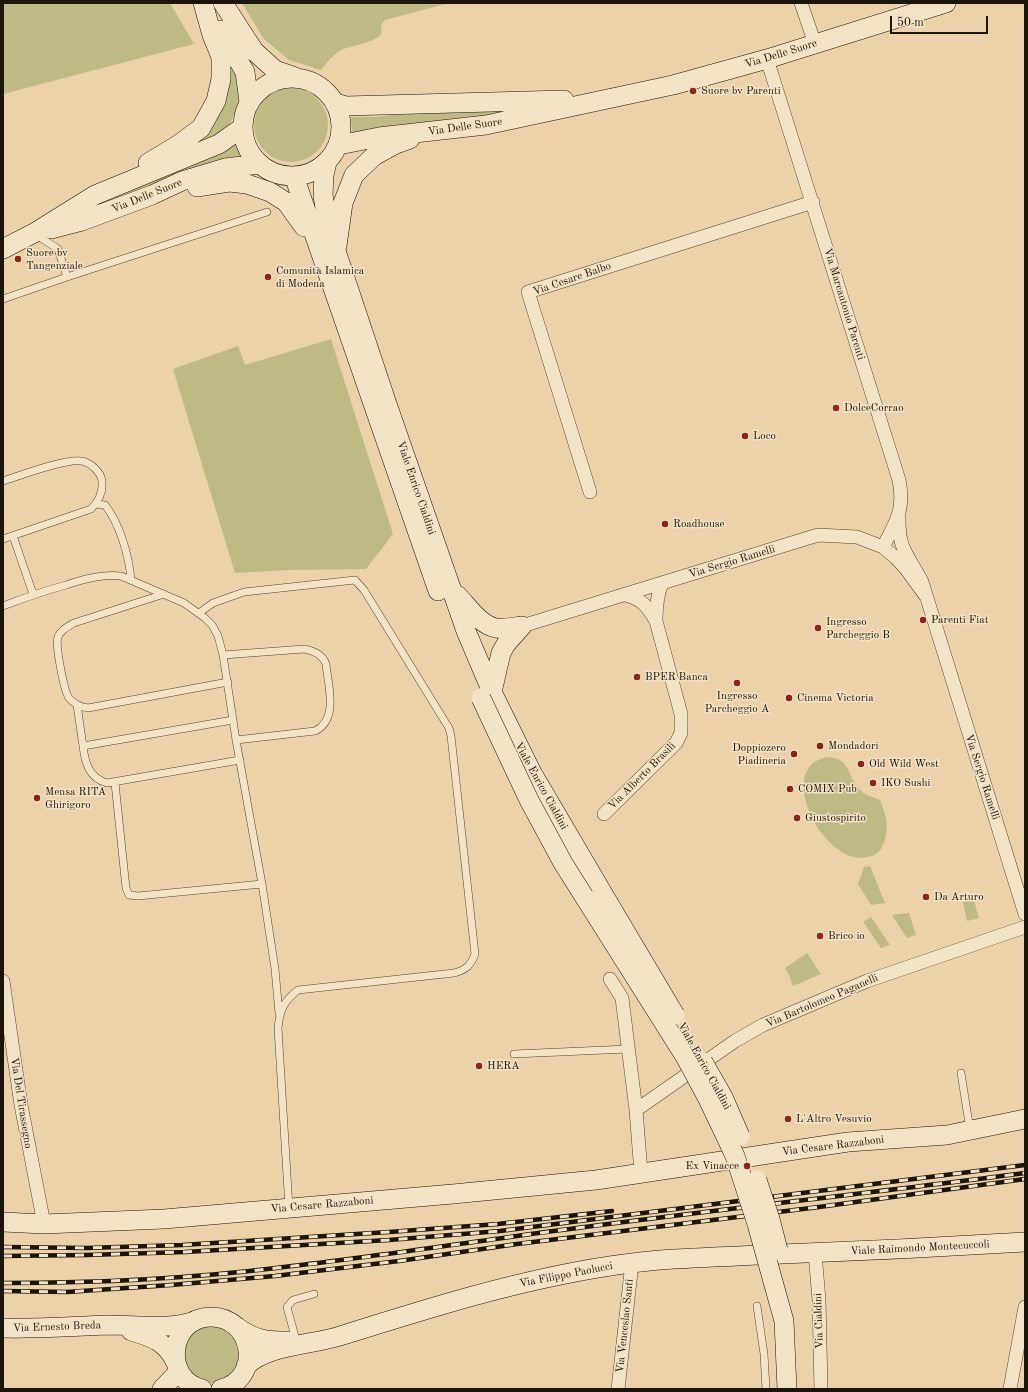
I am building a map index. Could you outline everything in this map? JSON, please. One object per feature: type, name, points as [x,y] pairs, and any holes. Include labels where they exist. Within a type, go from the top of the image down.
[{"type":"street","points":[[204,3],[245,72],[249,102]]},
{"type":"street","points":[[95,195],[178,145],[201,128],[216,101],[221,79],[220,56],[212,35],[204,3]]},
{"type":"street","points":[[223,3],[254,51],[275,70],[314,82],[326,91],[336,103],[339,111],[342,124],[341,136],[339,145],[332,157],[317,170],[306,174],[294,176],[280,175],[268,170],[260,164],[246,146],[243,127],[244,114],[249,102],[258,91],[269,83],[281,78],[295,77]]},
{"type":"street","points":[[801,3],[814,44]]},
{"type":"street","name":"Via Delle Suore","points":[[339,145],[379,137],[486,126],[673,85],[767,59],[946,3]]},
{"type":"street","name":"Via Marcantonio Parenti","points":[[767,59],[899,480],[902,495],[899,516],[883,547]]},
{"type":"street","name":"Via Delle Suore","points":[[336,103],[346,106],[614,98]]},
{"type":"street","name":"Via Delle Suore","points":[[3,249],[34,234],[95,195],[219,144],[243,127]]},
{"type":"street","points":[[328,252],[343,203],[354,175],[374,156],[396,144],[426,133]]},
{"type":"street","name":"Viale Enrico Cialdini","points":[[327,162],[324,175],[324,195],[328,227],[328,252],[453,634],[486,695],[698,1053],[726,1104],[748,1154],[770,1219],[797,1320],[800,1389]]},
{"type":"street","name":"Via Delle Suore","points":[[34,234],[82,222],[182,182],[225,168],[260,164]]},
{"type":"street","name":"Viale Enrico Cialdini","points":[[294,176],[328,252],[452,590],[486,695],[529,800],[563,863],[686,1058],[708,1099],[735,1156],[757,1224],[784,1321],[787,1389]]},
{"type":"street","points":[[152,195],[229,182],[247,184],[270,192],[286,202],[328,252]]},
{"type":"street","name":"Via Cesare Balbo","points":[[590,492],[528,292],[813,202]]},
{"type":"street","name":"Via Sergio Ramelli","points":[[899,516],[900,536],[903,547],[916,568],[922,582],[1025,914]]},
{"type":"street","name":"Via Sergio Ramelli","points":[[522,626],[818,535],[857,537],[883,547],[906,569],[925,595]]},
{"type":"street","name":"Via Alberto Brasili","points":[[604,814],[676,743],[681,733],[681,714],[656,621],[659,591],[662,583]]},
{"type":"street","points":[[452,590],[488,626],[506,628],[522,626]]},
{"type":"street","name":"Via Alberto Brasili","points":[[625,595],[639,599],[645,604],[656,621]]},
{"type":"street","points":[[486,695],[501,653],[506,644],[522,626]]},
{"type":"street","name":"Via Bartolomeo Paganelli","points":[[636,1110],[735,1040],[763,1025],[867,981],[1025,927]]},
{"type":"street","points":[[610,979],[622,998],[636,1110],[641,1173]]},
{"type":"street","name":"Via Del Tirassegno","points":[[3,981],[21,1105],[44,1224]]},
{"type":"street","name":"Via Cesare Razzaboni","points":[[3,1222],[44,1224],[164,1219],[596,1180],[848,1142],[947,1134],[1025,1119]]},
{"type":"street","name":"Viale Raimondo Montecuccoli","points":[[815,1253],[1025,1242]]},
{"type":"street","name":"Via Filippo Paolucci","points":[[246,1366],[252,1360],[267,1353],[326,1340],[418,1311],[504,1287],[591,1269],[674,1259],[815,1253]]},
{"type":"street","name":"Via Cialdini","points":[[815,1253],[819,1300],[821,1389]]},
{"type":"street","name":"Via Venceslao Santi","points":[[618,1389],[632,1263]]},
{"type":"street","points":[[1010,1389],[1025,1307]]},
{"type":"street","name":"Via Ernesto Breda","points":[[3,1328],[110,1325],[165,1327],[181,1325],[209,1317],[227,1320],[237,1328]]},
{"type":"street","points":[[162,1389],[177,1367],[175,1354],[179,1336],[184,1329],[200,1319]]},
{"type":"street","name":"Via Ernesto Breda","points":[[110,1325],[138,1333],[161,1342],[172,1353],[177,1367],[184,1378],[191,1384],[202,1389]]},
{"type":"street","points":[[228,1387],[240,1377],[246,1366],[248,1349],[246,1340],[237,1328]]},
{"type":"street","name":"Via Filippo Paolucci","points":[[237,1328],[248,1335],[260,1339],[326,1340]]},
{"type":"street","points":[[187,1389],[199,1389]]},
{"type":"lane","points":[[3,299],[267,212]]},
{"type":"lane","points":[[34,234],[58,249],[67,277]]},
{"type":"lane","points":[[3,481],[67,461],[81,460],[94,467],[102,479],[102,492],[96,504],[91,509],[3,539]]},
{"type":"lane","points":[[96,504],[105,505],[117,526],[130,563],[131,580]]},
{"type":"lane","points":[[13,536],[33,594]]},
{"type":"lane","points":[[3,606],[33,594],[102,575],[121,576],[184,603],[199,613],[212,625],[218,636],[228,682],[236,740],[262,884],[275,969],[279,1015],[278,1028],[289,1208]]},
{"type":"lane","points":[[199,613],[213,603],[244,592],[355,580],[364,590],[449,728],[451,736],[474,954],[472,961],[467,968],[454,973],[298,990],[283,1004],[279,1015]]},
{"type":"lane","points":[[164,594],[74,623],[61,632],[56,644],[65,688],[69,698],[77,704],[88,708],[228,682]]},
{"type":"lane","points":[[223,655],[304,648],[313,650],[320,654],[324,658],[326,664],[331,710],[324,725],[315,731],[236,740]]},
{"type":"lane","points":[[77,704],[86,764],[96,778],[107,783],[115,783],[240,760]]},
{"type":"lane","points":[[83,746],[233,720]]},
{"type":"lane","points":[[115,783],[126,888],[129,895],[138,896],[262,884]]},
{"type":"lane","points":[[514,1054],[628,1049]]},
{"type":"lane","points":[[961,1073],[970,1130]]},
{"type":"lane","points":[[296,1340],[287,1307],[293,1300],[314,1294]]},
{"type":"lane","points":[[757,1306],[764,1354],[766,1389]]},
{"type":"shaded area","points":[[3,3],[170,3],[194,44],[3,94]]},
{"type":"shaded area","points":[[242,3],[449,3],[385,20],[381,25],[381,34],[379,37],[369,42],[341,50],[330,59],[321,70],[289,60],[264,39]]},
{"type":"shaded area","points":[[225,58],[236,74],[239,84],[238,101],[233,118],[223,132],[217,137],[185,149]]},
{"type":"shaded area","points":[[291,88],[305,91],[317,99],[325,111],[328,125],[325,139],[317,151],[305,159],[291,162],[277,159],[265,151],[257,139],[254,125],[257,111],[265,99],[277,91]]},
{"type":"shaded area","points":[[526,106],[526,111],[352,137],[351,117],[375,117],[407,113]]},
{"type":"shaded area","points":[[236,140],[242,158],[152,184],[77,215],[126,188]]},
{"type":"shaded area","points":[[331,339],[393,534],[366,569],[289,570],[235,573],[173,369],[238,346],[245,365]]},
{"type":"shaded area","points":[[829,757],[845,764],[860,790],[880,800],[886,818],[887,829],[881,849],[872,856],[851,856],[835,847],[821,832],[810,814],[804,795],[805,777],[812,764]]},
{"type":"shaded area","points":[[870,866],[885,903],[871,905],[858,884],[864,867]]},
{"type":"shaded area","points":[[974,901],[979,918],[967,921],[963,902]]},
{"type":"shaded area","points":[[909,913],[916,935],[907,938],[892,915]]},
{"type":"shaded area","points":[[871,917],[890,945],[881,948],[863,922]]},
{"type":"shaded area","points":[[807,953],[821,974],[793,986],[785,968]]},
{"type":"shaded area","points":[[201,1325],[225,1326],[241,1344],[238,1368],[219,1383],[203,1383],[195,1379],[182,1359],[184,1342]]},
{"type":"railway","points":[[3,1256],[185,1252],[389,1240],[500,1231],[1025,1165]]},
{"type":"railway","points":[[3,1283],[140,1280],[242,1272],[337,1261],[517,1236],[1025,1173]]},
{"type":"railway","points":[[3,1291],[67,1292],[275,1276],[399,1261],[517,1244],[819,1207],[1025,1179]]},
{"type":"railway","points":[[3,1247],[87,1248],[182,1245],[498,1224],[612,1211]]},
{"type":"place","name":"Suore bv Parenti","points":[[693,91]]},
{"type":"place","name":"Suore bv Tangenziale","points":[[18,259]]},
{"type":"place","name":"Comunità Islamica di Modena","points":[[268,277]]},
{"type":"place","name":"DolceCorrao","points":[[836,408]]},
{"type":"place","name":"Loco","points":[[745,436]]},
{"type":"place","name":"Roadhouse","points":[[665,524]]},
{"type":"place","name":"Parenti Fiat","points":[[923,620]]},
{"type":"place","name":"Ingresso Parcheggio B","points":[[818,628]]},
{"type":"place","name":"BPER Banca","points":[[637,677]]},
{"type":"place","name":"Ingresso Parcheggio A","points":[[737,683]]},
{"type":"place","name":"Cinema Victoria","points":[[789,698]]},
{"type":"place","name":"Mondadori","points":[[820,746]]},
{"type":"place","name":"Doppiozero Piadineria","points":[[794,754]]},
{"type":"place","name":"Old Wild West","points":[[861,764]]},
{"type":"place","name":"IKO Sushi","points":[[873,783]]},
{"type":"place","name":"COMIX Pub","points":[[790,789]]},
{"type":"place","name":"Mensa RITA Ghirigoro","points":[[37,798]]},
{"type":"place","name":"Giustospirito","points":[[797,818]]},
{"type":"place","name":"Da Arturo","points":[[926,897]]},
{"type":"place","name":"Brico io","points":[[820,936]]},
{"type":"place","name":"HERA","points":[[479,1066]]},
{"type":"place","name":"L'Altro Vesuvio","points":[[788,1119]]},
{"type":"place","name":"Ex Vinacce","points":[[747,1166]]}]
